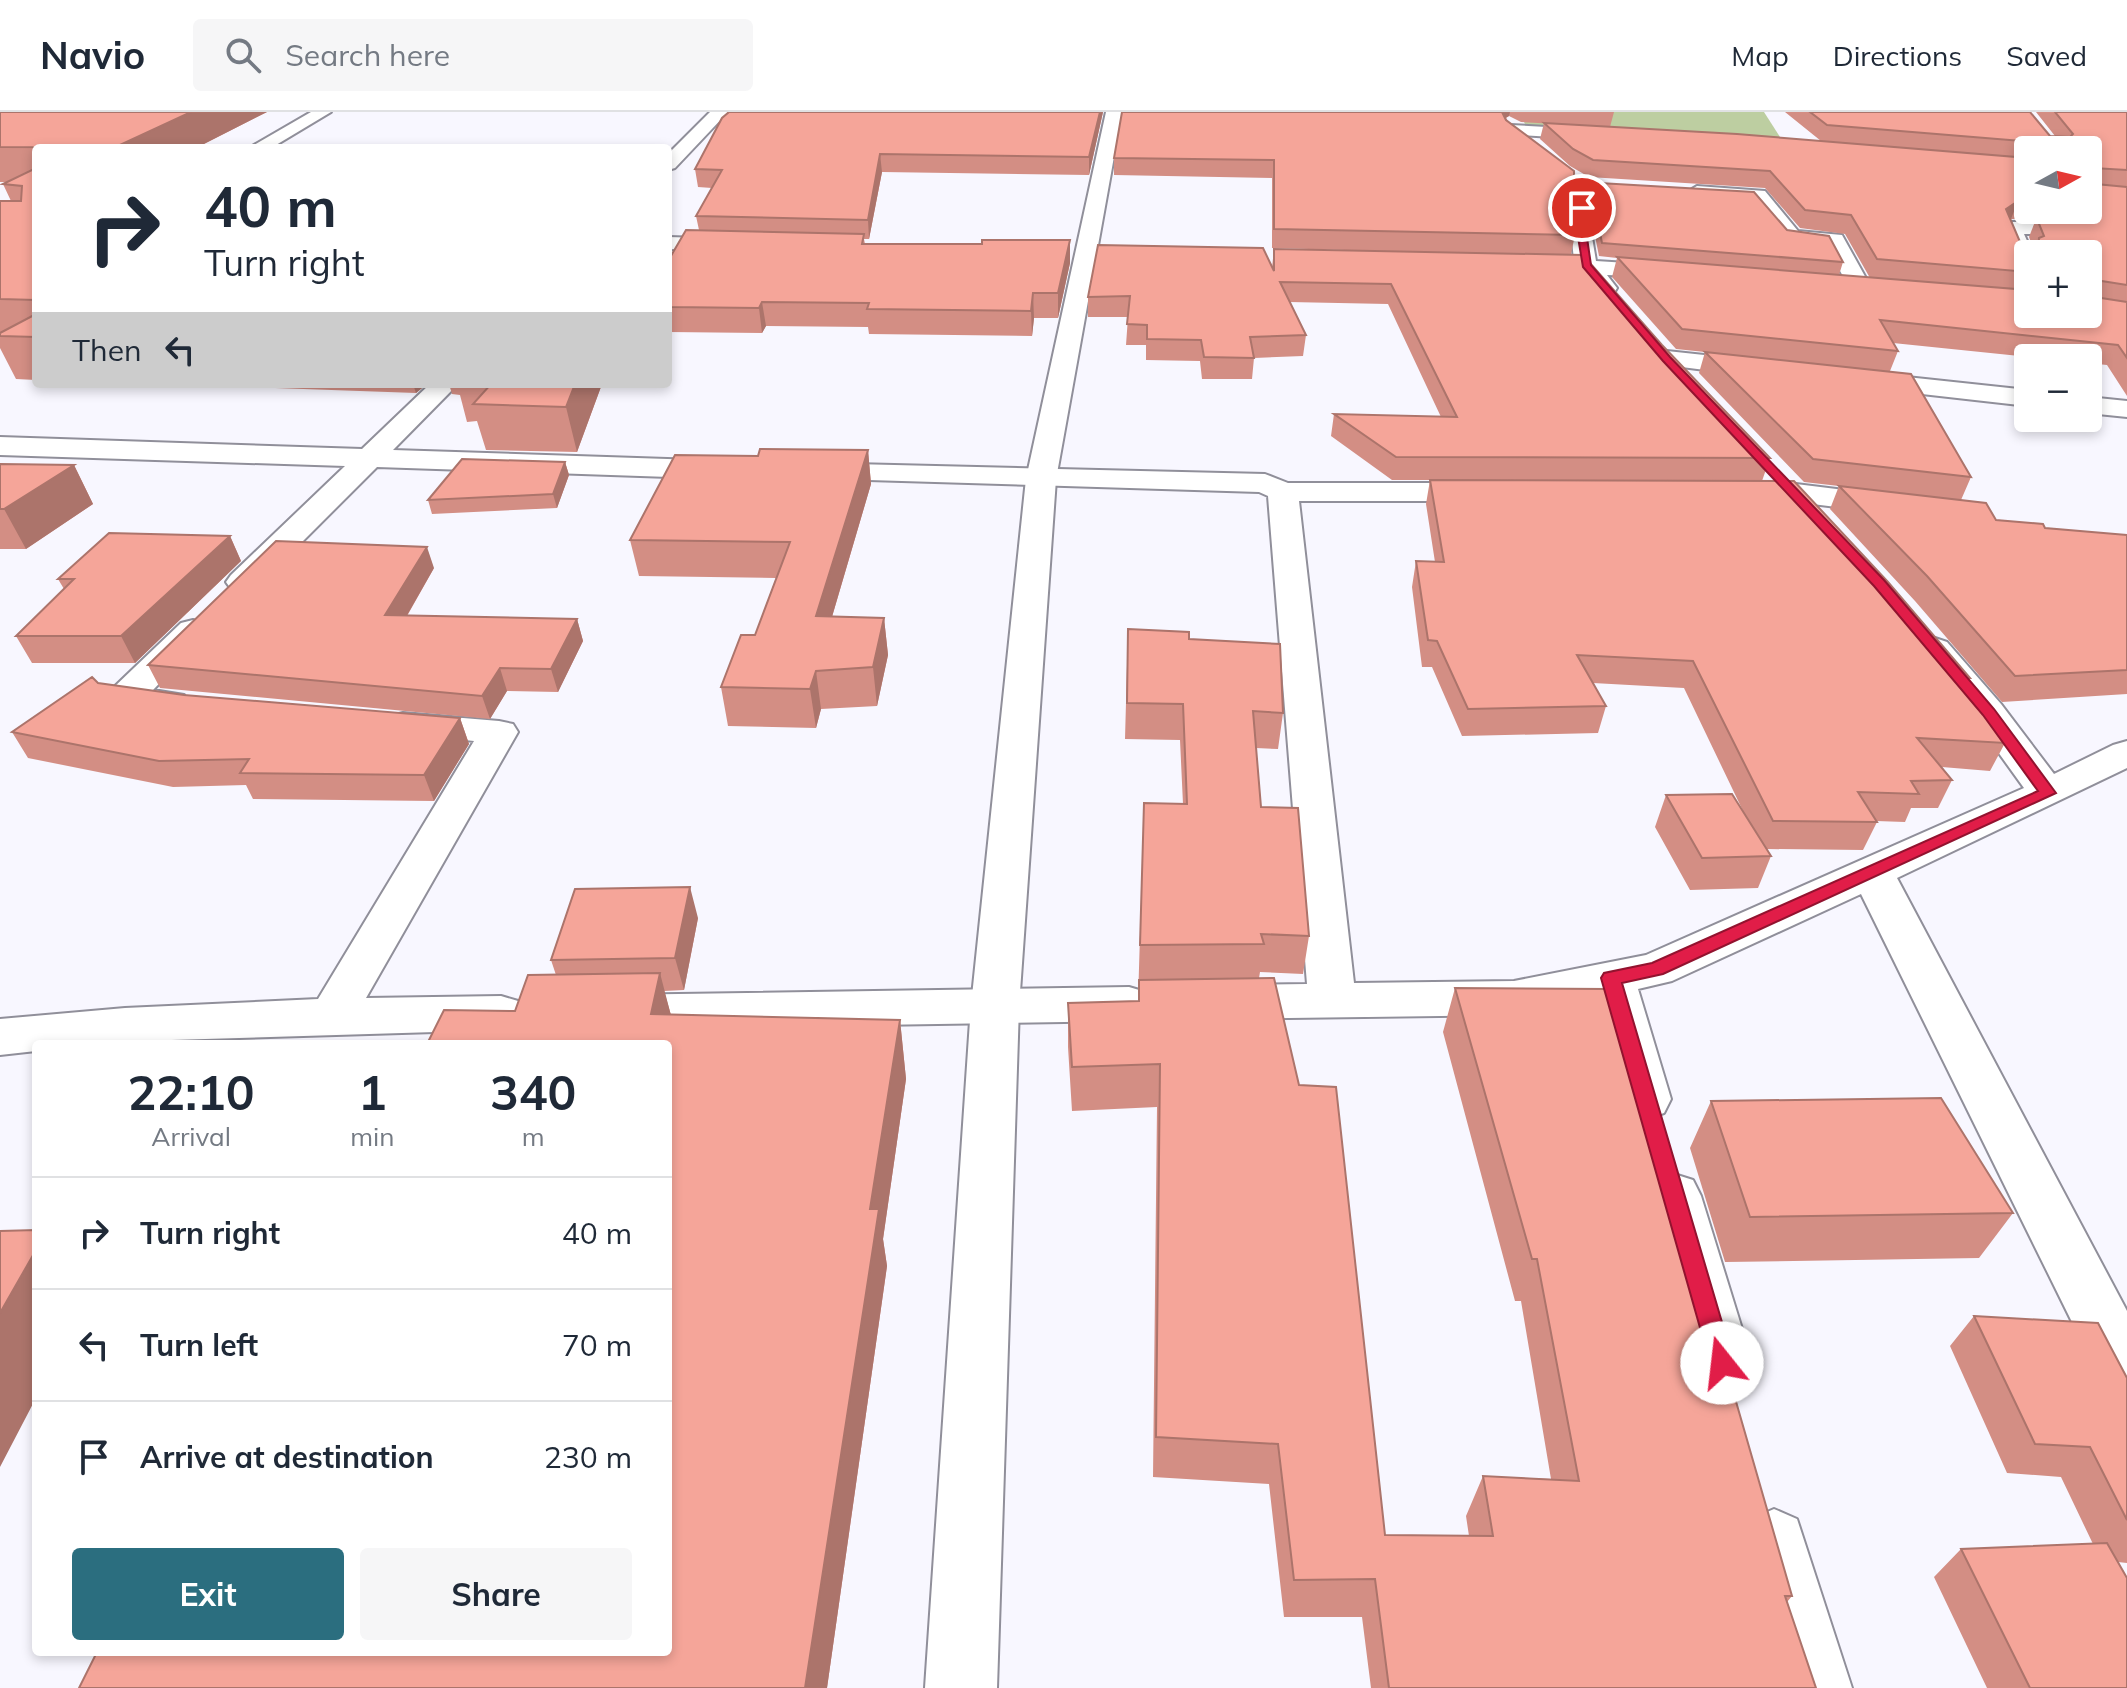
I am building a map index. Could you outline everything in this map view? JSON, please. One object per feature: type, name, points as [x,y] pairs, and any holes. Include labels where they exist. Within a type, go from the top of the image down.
[{"type":"street","points":[[265,144],[323,112]]},
{"type":"street","points":[[672,160],[720,112]]},
{"type":"street","points":[[961,1688],[995,1006],[1041,479],[1114,112]]},
{"type":"street","points":[[1500,112],[1511,130],[1531,147]]},
{"type":"street","points":[[1511,130],[1622,136]]},
{"type":"street","points":[[1585,184],[1581,231],[1586,265],[1616,300]]},
{"type":"street","points":[[1678,191],[1758,195],[1792,237],[1834,240],[1868,290],[1830,286]]},
{"type":"street","points":[[2016,240],[2011,228],[2074,228],[2074,224]]},
{"type":"street","points":[[672,243],[761,245]]},
{"type":"street","points":[[1508,263],[1586,265],[1693,274]]},
{"type":"street","points":[[1647,336],[1699,393]]},
{"type":"street","points":[[1667,359],[1791,373]]},
{"type":"street","points":[[1838,378],[2014,397]]},
{"type":"street","points":[[213,708],[125,697],[441,388]]},
{"type":"street","points":[[2102,406],[2127,409]]},
{"type":"street","points":[[0,446],[760,471]]},
{"type":"street","points":[[791,471],[1265,483],[1283,492],[1516,492]]},
{"type":"street","points":[[1785,482],[1827,527]]},
{"type":"street","points":[[1718,493],[1785,482],[1920,508]]},
{"type":"street","points":[[1283,492],[1332,1001]]},
{"type":"street","points":[[1909,618],[1988,712],[2048,793]]},
{"type":"street","points":[[332,1016],[499,732],[372,721]]},
{"type":"street","points":[[0,1037],[54,1031],[332,1016],[1514,998],[1656,969],[2048,793],[2127,753]]},
{"type":"street","points":[[1872,872],[2127,1371]]},
{"type":"street","points":[[1611,978],[1733,1401]]},
{"type":"street","points":[[1759,1492],[1816,1688]]},
{"type":"green space","points":[[1519,112],[1764,112],[1782,140],[1527,128]]},
{"type":"building","points":[[0,112],[191,112],[122,144],[0,147]]},
{"type":"building","points":[[729,112],[1100,112],[1089,157],[880,154],[868,220],[696,216],[722,170],[695,169],[722,118]]},
{"type":"building","points":[[1122,112],[1502,112],[1506,120],[1574,171],[1575,235],[1274,229],[1274,160],[1114,158]]},
{"type":"building","points":[[1810,112],[2030,112],[2050,136],[2014,136],[2014,140],[1827,125]]},
{"type":"building","points":[[2055,112],[2127,112],[2127,170],[2102,168],[2102,136],[2071,136],[2073,134]]},
{"type":"building","points":[[1544,123],[1737,134],[2014,157],[2014,204],[2006,209],[2019,240],[2014,240],[2014,271],[1877,259],[1851,215],[1805,210],[1770,171],[1593,160],[1573,149]]},
{"type":"building","points":[[32,170],[32,300],[0,299],[0,201],[21,201],[22,186],[3,184]]},
{"type":"building","points":[[1599,183],[1754,192],[1787,230],[1829,236],[1843,262],[1602,243],[1597,218]]},
{"type":"building","points":[[2102,185],[2127,187],[2127,285],[2102,281],[2102,240],[2039,240],[2044,236],[2039,224],[2102,224]]},
{"type":"building","points":[[686,230],[864,234],[862,244],[1070,240],[1058,293],[1033,293],[1031,311],[867,309],[869,303],[762,302],[759,308],[672,307],[672,254]]},
{"type":"building","points":[[1098,245],[1263,248],[1274,271],[1274,249],[1583,255],[1662,345],[1770,458],[1396,457],[1334,414],[1457,417],[1391,284],[1280,282],[1306,335],[1250,337],[1254,358],[1204,357],[1201,340],[1147,339],[1147,325],[1127,324],[1130,296],[1088,297]]},
{"type":"building","points":[[1617,257],[2014,289],[2014,328],[2102,328],[2102,298],[2127,302],[2127,358],[2118,345],[1880,320],[1898,351],[1682,329]]},
{"type":"building","points":[[32,316],[32,337],[0,336],[0,333]]},
{"type":"building","points":[[1705,352],[1911,374],[1971,477],[1813,459]]},
{"type":"building","points":[[487,388],[573,388],[566,407],[473,404]]},
{"type":"building","points":[[760,449],[868,450],[816,616],[884,618],[873,667],[816,671],[810,689],[721,687],[741,635],[755,635],[790,542],[630,540],[675,455],[758,456]]},
{"type":"building","points":[[462,459],[565,462],[553,494],[428,500]]},
{"type":"building","points":[[0,464],[74,465],[0,509]]},
{"type":"building","points":[[1430,480],[1794,481],[1888,582],[1970,678],[1962,678],[2005,743],[1917,738],[1952,780],[1911,781],[1919,794],[1858,792],[1877,822],[1773,821],[1693,661],[1577,655],[1606,706],[1468,709],[1437,641],[1428,640],[1416,561],[1444,562]]},
{"type":"building","points":[[1839,486],[1986,503],[1996,520],[2127,535],[2127,670],[2015,676],[1927,576]]},
{"type":"building","points":[[109,533],[230,536],[121,636],[16,636],[74,579],[58,579]]},
{"type":"building","points":[[276,541],[427,547],[385,615],[577,619],[551,669],[500,668],[482,696],[148,665]]},
{"type":"building","points":[[1128,629],[1189,632],[1189,639],[1280,644],[1283,713],[1253,711],[1261,807],[1298,808],[1309,936],[1261,934],[1264,944],[1140,945],[1144,803],[1187,804],[1183,704],[1127,703]]},
{"type":"building","points":[[92,677],[98,683],[184,695],[460,718],[424,775],[240,773],[249,759],[159,761],[12,732]]},
{"type":"building","points":[[1732,794],[1771,856],[1702,858],[1666,795]]},
{"type":"building","points":[[690,887],[675,958],[551,960],[575,889]]},
{"type":"building","points":[[660,973],[651,1014],[900,1020],[870,1209],[879,1209],[805,1688],[79,1688],[95,1656],[672,1656],[672,1040],[429,1040],[444,1010],[515,1011],[528,975]]},
{"type":"building","points":[[1274,978],[1299,1085],[1336,1087],[1385,1535],[1493,1536],[1483,1476],[1579,1481],[1537,1259],[1532,1259],[1455,988],[1608,989],[1637,1062],[1691,1246],[1690,1286],[1703,1287],[1792,1596],[1785,1596],[1816,1688],[1389,1688],[1375,1579],[1294,1580],[1278,1444],[1156,1437],[1160,1064],[1072,1067],[1068,1003],[1139,1001],[1139,980]]},
{"type":"building","points":[[1941,1098],[2013,1213],[1750,1217],[1711,1101]]},
{"type":"building","points":[[32,1230],[32,1257],[0,1313],[0,1231]]},
{"type":"building","points":[[1974,1316],[2098,1323],[2127,1378],[2127,1520],[2090,1447],[2035,1444]]},
{"type":"building","points":[[2107,1543],[2127,1578],[2127,1688],[2030,1688],[1961,1549]]},
{"type":"route","points":[[1582,208],[1581,231],[1586,265],[1667,359],[1879,583],[1988,712],[2048,793],[1656,969],[1611,978],[1722,1363]]}]
